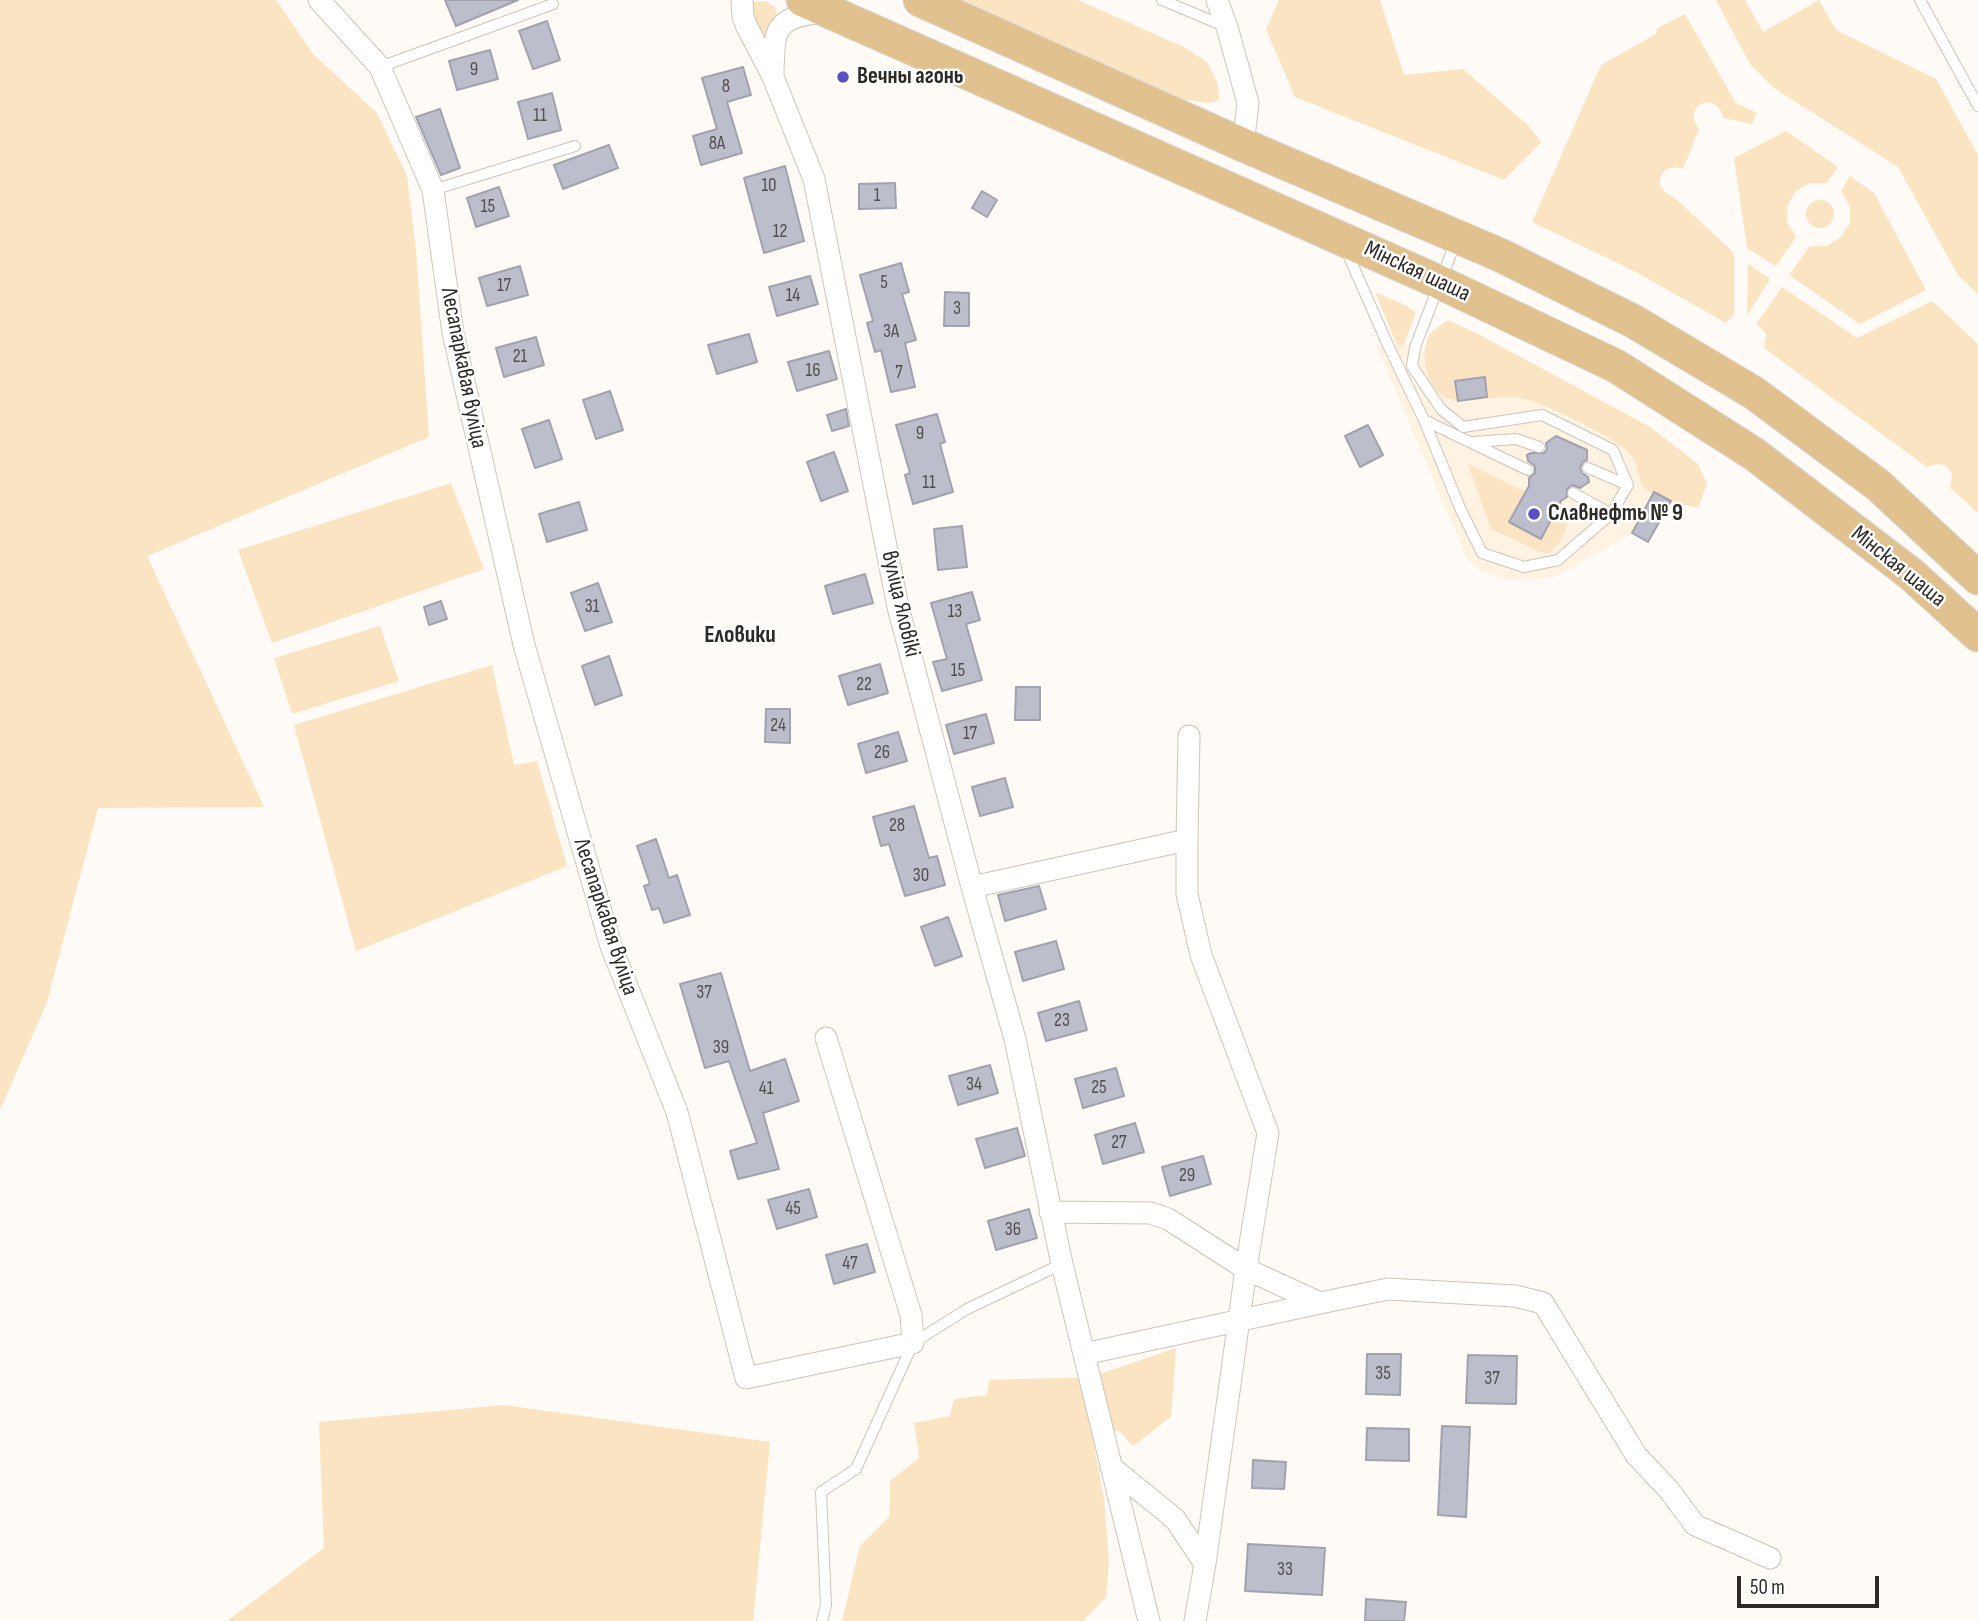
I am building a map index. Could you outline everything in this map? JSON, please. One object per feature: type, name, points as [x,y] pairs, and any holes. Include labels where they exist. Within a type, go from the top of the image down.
[{"type":"main road","name":"Мінская шаша","points":[[920,0],[1458,237],[1633,321],[1754,393],[1878,485],[1978,578]]},
{"type":"main road","name":"Мінская шаша","points":[[815,6],[1439,282],[1616,366],[1754,454],[1911,574],[1978,635]]},
{"type":"main road","points":[[1114,138],[1133,135],[1143,121],[1140,103],[1134,96]]},
{"type":"main road","points":[[1203,177],[1194,162],[1195,153],[1206,138],[1214,135],[1233,140]]},
{"type":"street","name":"Лесапаркавая вуліца","points":[[319,0],[380,67],[433,190],[453,333],[524,645],[611,946],[677,1112],[746,1378],[913,1343]]},
{"type":"street","name":"вуліца Яловікі","points":[[742,0],[743,17],[747,27],[773,77],[814,179],[898,607],[1015,1039],[1062,1264],[1149,1621]]},
{"type":"street","points":[[1217,0],[1248,103],[1233,140]]},
{"type":"street","points":[[773,77],[773,45],[783,23],[815,6]]},
{"type":"street","points":[[1189,736],[1188,894],[1201,955],[1268,1133],[1195,1621]]},
{"type":"street","points":[[972,887],[1187,840]]},
{"type":"street","points":[[825,1038],[911,1315],[913,1343]]},
{"type":"street","points":[[1051,1212],[1151,1213],[1168,1219],[1246,1269],[1320,1303]]},
{"type":"street","points":[[1084,1354],[1388,1289],[1515,1296],[1543,1303],[1636,1455],[1669,1490],[1695,1525],[1770,1558]]},
{"type":"street","points":[[1111,1468],[1175,1519],[1205,1564]]},
{"type":"lane","points":[[1162,0],[1227,27]]},
{"type":"lane","points":[[1920,0],[1978,106]]},
{"type":"lane","points":[[380,67],[553,4]]},
{"type":"lane","points":[[433,190],[575,146]]},
{"type":"lane","points":[[1458,237],[1415,347],[1412,366],[1441,410],[1463,427],[1542,415],[1612,450],[1628,485]]},
{"type":"lane","points":[[1341,238],[1482,553],[1524,567],[1558,560],[1611,514],[1628,485]]},
{"type":"lane","points":[[1424,419],[1528,470]]},
{"type":"lane","points":[[1470,442],[1516,439],[1539,447]]},
{"type":"lane","points":[[1588,468],[1628,485]]},
{"type":"lane","points":[[1573,493],[1611,514]]},
{"type":"lane","points":[[821,1621],[826,1605],[821,1492],[856,1469],[913,1343],[967,1309],[1062,1264]]},
{"type":"shaded area","points":[[0,0],[276,0],[313,54],[377,113],[407,176],[416,250],[429,437],[147,556],[264,807],[98,808],[47,1002],[0,1110]]},
{"type":"shaded area","points":[[963,0],[1078,0],[1186,48],[1207,62],[1218,84],[1219,100],[1208,103],[1185,100]]},
{"type":"shaded area","points":[[1279,0],[1380,0],[1404,75],[1463,69],[1528,125],[1541,142],[1504,180],[1295,97],[1266,29]]},
{"type":"shaded area","points":[[1716,0],[1745,0],[1763,32],[1819,0],[1836,30],[1936,79],[1978,155],[1978,294],[1958,275],[1898,167],[1774,88],[1750,64]]},
{"type":"shaded area","points":[[766,1],[776,8],[777,16],[774,27],[765,36],[759,33],[753,2]]},
{"type":"shaded area","points":[[1685,14],[1736,103],[1757,113],[1752,124],[1723,118],[1720,109],[1708,102],[1697,107],[1694,120],[1699,129],[1683,169],[1668,169],[1660,177],[1662,188],[1734,253],[1734,315],[1726,323],[1634,271],[1532,222],[1601,65],[1656,34],[1657,28]]},
{"type":"shaded area","points":[[1786,131],[1838,167],[1827,183],[1810,183],[1796,191],[1787,206],[1787,222],[1796,237],[1776,266],[1747,248],[1734,158]]},
{"type":"shaded area","points":[[1850,176],[1874,193],[1926,290],[1860,324],[1789,275],[1810,246],[1827,246],[1841,237],[1850,223],[1850,206],[1841,191]]},
{"type":"shaded area","points":[[1820,200],[1830,204],[1834,214],[1830,224],[1820,228],[1810,224],[1806,214],[1810,204]]},
{"type":"shaded area","points":[[1748,264],[1770,279],[1747,316]]},
{"type":"shaded area","points":[[1782,287],[1857,338],[1932,301],[1978,344],[1978,513],[1950,488],[1952,473],[1945,465],[1927,467],[1764,348],[1766,334],[1757,323]]},
{"type":"shaded area","points":[[1375,292],[1407,306],[1416,313],[1405,342],[1400,346],[1395,340]]},
{"type":"shaded area","points":[[1448,320],[1650,427],[1698,464],[1707,484],[1698,508],[1648,491],[1642,484],[1632,457],[1622,447],[1549,408],[1516,397],[1456,400],[1438,392],[1427,372],[1425,347],[1431,333]]},
{"type":"shaded area","points":[[1395,340],[1400,345],[1405,342],[1424,352],[1428,377],[1458,401],[1507,395],[1525,398],[1605,436],[1629,452],[1644,487],[1654,492],[1632,533],[1557,576],[1532,580],[1504,579],[1480,570],[1467,559],[1377,347]],"holes":[[[1556,436],[1587,450],[1589,482],[1561,501],[1559,506],[1563,509],[1549,553],[1539,552],[1500,535],[1469,465],[1526,492],[1529,486],[1527,455]]]},
{"type":"shaded area","points":[[1468,464],[1526,492],[1510,522],[1541,539],[1559,506],[1564,511],[1567,524],[1554,549],[1549,553],[1539,552],[1491,529]]},
{"type":"shaded area","points":[[451,483],[484,569],[272,643],[238,550]]},
{"type":"shaded area","points":[[380,626],[399,681],[292,714],[274,658]]},
{"type":"shaded area","points":[[492,665],[514,765],[537,761],[567,866],[356,951],[294,725]]},
{"type":"shaded area","points":[[1176,1348],[1171,1417],[1133,1446],[1119,1431],[1092,1434],[1104,1499],[1109,1561],[1106,1597],[1083,1621],[842,1621],[860,1546],[890,1516],[890,1481],[919,1458],[914,1423],[950,1416],[954,1399],[987,1395],[989,1380],[1091,1377]]},
{"type":"shaded area","points":[[504,1405],[770,1442],[753,1621],[227,1621],[324,1548],[319,1422]]},
{"type":"building","points":[[445,0],[518,0],[456,26]]},
{"type":"building","points":[[547,21],[560,60],[533,69],[519,31]]},
{"type":"building","points":[[490,50],[498,79],[457,90],[449,61]]},
{"type":"building","points":[[743,67],[751,95],[727,102],[742,153],[701,165],[693,136],[717,129],[702,78]]},
{"type":"building","points":[[552,93],[561,130],[528,139],[518,102]]},
{"type":"building","points":[[440,109],[460,168],[441,175],[416,117]]},
{"type":"building","points":[[609,145],[618,168],[563,189],[554,165]]},
{"type":"building","points":[[785,166],[804,241],[764,253],[744,178]]},
{"type":"building","points":[[895,183],[896,208],[859,209],[859,184]]},
{"type":"building","points":[[499,187],[509,216],[476,227],[467,198]]},
{"type":"building","points":[[982,191],[997,200],[987,217],[972,208]]},
{"type":"building","points":[[901,263],[909,292],[902,294],[916,340],[905,343],[915,387],[891,392],[881,350],[875,352],[867,323],[873,321],[860,275]]},
{"type":"building","points":[[520,266],[528,295],[487,306],[479,278]]},
{"type":"building","points":[[810,276],[818,304],[777,316],[769,287]]},
{"type":"building","points":[[945,292],[969,293],[969,326],[944,326]]},
{"type":"building","points":[[749,334],[757,362],[717,374],[708,345]]},
{"type":"building","points":[[536,337],[544,365],[504,377],[496,348]]},
{"type":"building","points":[[829,351],[837,379],[797,391],[788,362]]},
{"type":"building","points":[[1485,377],[1487,397],[1458,401],[1455,381]]},
{"type":"building","points":[[610,391],[623,430],[596,439],[583,400]]},
{"type":"building","points":[[846,409],[849,426],[832,431],[827,415]]},
{"type":"building","points":[[937,414],[945,442],[940,444],[953,492],[913,504],[905,475],[910,473],[896,425]]},
{"type":"building","points":[[549,420],[562,459],[535,468],[522,429]]},
{"type":"building","points":[[1368,425],[1383,455],[1360,467],[1345,436]]},
{"type":"building","points":[[1556,436],[1587,450],[1587,460],[1580,468],[1589,482],[1580,488],[1572,485],[1567,489],[1567,497],[1561,501],[1541,539],[1509,522],[1529,486],[1529,478],[1535,473],[1535,466],[1528,461],[1527,455],[1544,453],[1547,449],[1546,443]]},
{"type":"building","points":[[834,452],[848,491],[821,501],[807,462]]},
{"type":"building","points":[[1654,492],[1671,501],[1648,542],[1632,533]]},
{"type":"building","points":[[579,502],[587,530],[547,542],[539,514]]},
{"type":"building","points":[[962,526],[967,567],[938,570],[934,529]]},
{"type":"building","points":[[865,574],[873,603],[833,614],[825,586]]},
{"type":"building","points":[[598,583],[612,622],[585,631],[571,593]]},
{"type":"building","points":[[972,592],[980,620],[966,624],[982,680],[942,691],[933,662],[947,659],[931,603]]},
{"type":"building","points":[[441,601],[447,619],[429,625],[424,607]]},
{"type":"building","points":[[609,656],[622,695],[595,705],[582,666]]},
{"type":"building","points":[[880,664],[888,693],[848,705],[839,676]]},
{"type":"building","points":[[1016,687],[1040,687],[1040,720],[1015,720]]},
{"type":"building","points":[[766,709],[790,709],[790,743],[765,742]]},
{"type":"building","points":[[986,714],[994,743],[954,754],[946,725]]},
{"type":"building","points":[[898,732],[907,761],[866,773],[858,744]]},
{"type":"building","points":[[1005,778],[1013,807],[980,816],[972,787]]},
{"type":"building","points":[[914,806],[929,858],[937,856],[945,885],[905,896],[889,844],[881,846],[873,817]]},
{"type":"building","points":[[656,839],[669,878],[677,875],[690,915],[664,923],[659,908],[652,910],[644,886],[650,884],[637,846]]},
{"type":"building","points":[[1039,886],[1046,909],[1005,921],[998,895]]},
{"type":"building","points":[[948,917],[962,956],[935,966],[921,927]]},
{"type":"building","points":[[1056,941],[1064,969],[1023,981],[1015,952]]},
{"type":"building","points":[[721,973],[750,1071],[785,1059],[799,1101],[763,1113],[779,1169],[738,1179],[730,1151],[757,1143],[729,1061],[705,1068],[680,984]]},
{"type":"building","points":[[1079,1001],[1087,1030],[1046,1041],[1038,1013]]},
{"type":"building","points":[[990,1065],[998,1093],[958,1105],[949,1076]]},
{"type":"building","points":[[1116,1068],[1124,1096],[1083,1108],[1075,1079]]},
{"type":"building","points":[[1135,1123],[1144,1152],[1103,1164],[1095,1135]]},
{"type":"building","points":[[1017,1128],[1025,1156],[985,1168],[976,1139]]},
{"type":"building","points":[[1203,1156],[1211,1184],[1170,1196],[1162,1167]]},
{"type":"building","points":[[809,1189],[817,1217],[777,1229],[768,1200]]},
{"type":"building","points":[[1029,1209],[1037,1238],[996,1250],[988,1221]]},
{"type":"building","points":[[867,1244],[875,1272],[834,1284],[826,1255]]},
{"type":"building","points":[[1367,1354],[1401,1354],[1400,1395],[1366,1394]]},
{"type":"building","points":[[1468,1355],[1517,1356],[1516,1404],[1466,1403]]},
{"type":"building","points":[[1442,1426],[1470,1427],[1466,1517],[1438,1515]]},
{"type":"building","points":[[1367,1428],[1409,1429],[1409,1461],[1366,1460]]},
{"type":"building","points":[[1253,1460],[1286,1462],[1284,1489],[1252,1488]]},
{"type":"building","points":[[1248,1544],[1325,1548],[1322,1595],[1245,1591]]},
{"type":"building","points":[[1366,1599],[1406,1602],[1404,1621],[1365,1621]]},
{"type":"place","name":"Вечны агонь","points":[[843,77]]},
{"type":"place","name":"Славнефть № 9","points":[[1534,514]]},
{"type":"district","name":"Еловики","points":[[740,636]]}]
